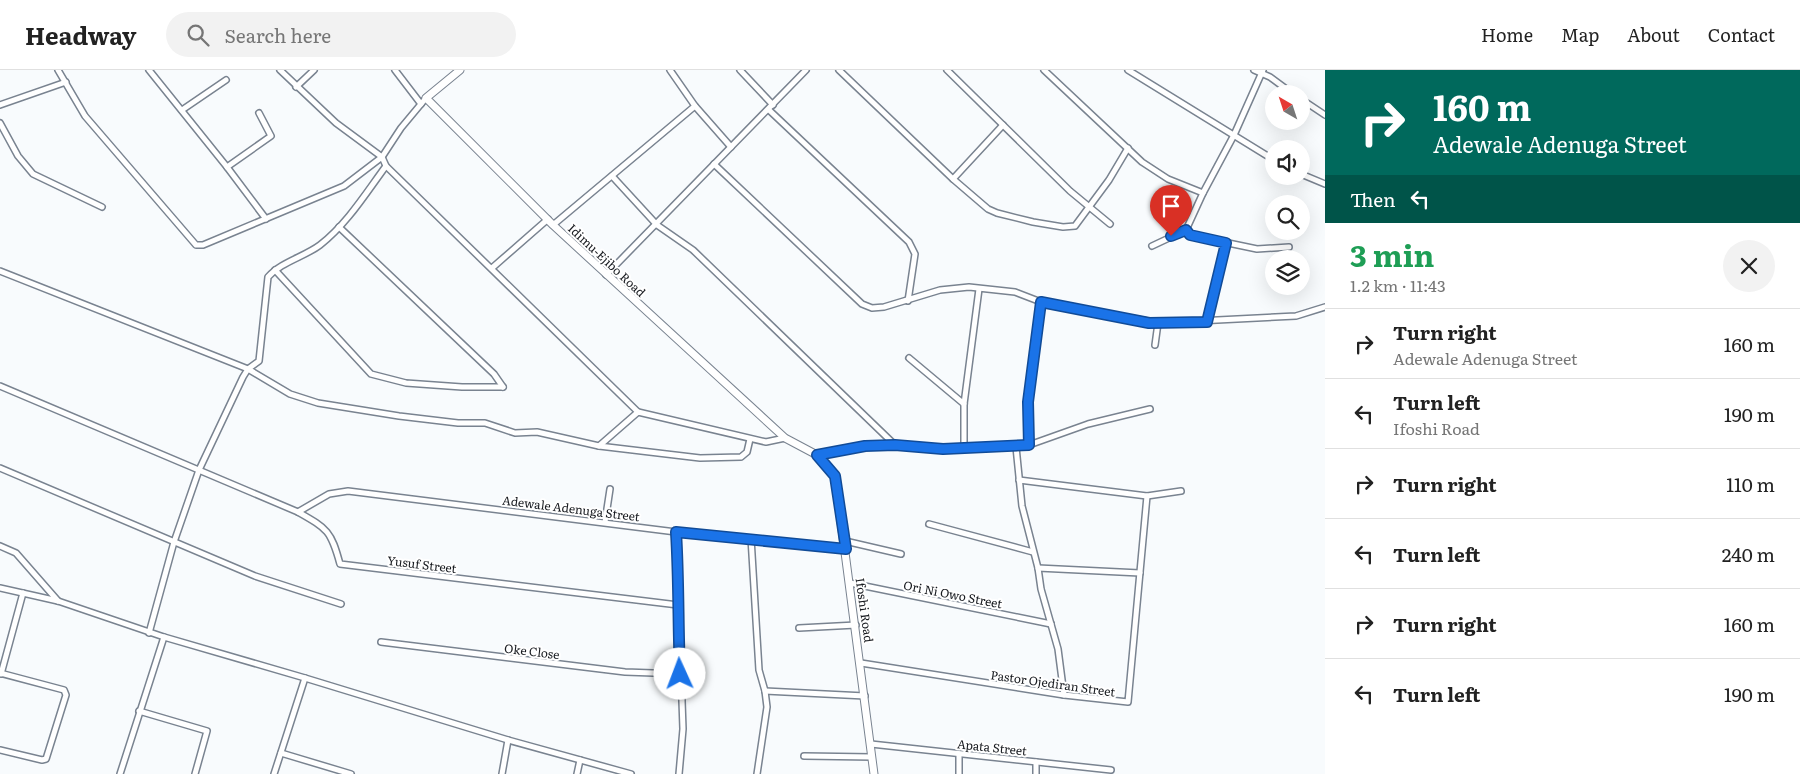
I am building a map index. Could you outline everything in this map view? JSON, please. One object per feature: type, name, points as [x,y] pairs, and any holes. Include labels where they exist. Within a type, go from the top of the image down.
[{"type":"main road","points":[[426,98],[460,70]]},
{"type":"main road","name":"Idimu-Ejibo Road","points":[[426,98],[606,275],[785,438],[817,455]]},
{"type":"main road","name":"Ifoshi Road","points":[[817,455],[835,476],[861,663],[874,774]]},
{"type":"street","points":[[58,70],[85,116],[196,245],[203,245],[344,186],[382,157],[401,128],[426,98]]},
{"type":"street","points":[[149,70],[227,166],[266,219]]},
{"type":"street","points":[[280,70],[336,123],[382,157],[386,166],[638,412],[766,442],[785,438]]},
{"type":"street","points":[[296,87],[314,70]]},
{"type":"street","points":[[395,70],[420,104]]},
{"type":"street","points":[[670,70],[694,106],[731,146]]},
{"type":"street","points":[[740,70],[771,108],[909,242],[915,254],[908,301]]},
{"type":"street","points":[[606,275],[657,225],[806,70]]},
{"type":"street","points":[[840,70],[953,179],[988,209],[997,213],[1069,228],[1079,222],[1109,180],[1128,148]]},
{"type":"street","points":[[948,70],[1070,191],[1110,224]]},
{"type":"street","points":[[1044,70],[1154,171],[1203,193]]},
{"type":"street","points":[[1128,70],[1265,154]]},
{"type":"street","points":[[1254,70],[1262,72],[1281,85]]},
{"type":"street","points":[[1152,246],[1186,230],[1203,193],[1234,135],[1262,72]]},
{"type":"street","points":[[182,110],[226,80]]},
{"type":"street","points":[[0,105],[66,82]]},
{"type":"street","points":[[1310,105],[1325,115]]},
{"type":"street","points":[[492,268],[612,176],[694,106]]},
{"type":"street","points":[[227,166],[271,136],[259,113]]},
{"type":"street","points":[[0,123],[18,156],[33,174],[102,207]]},
{"type":"street","points":[[953,179],[1003,125]]},
{"type":"street","points":[[714,164],[862,304],[872,308],[908,301],[940,290],[969,287],[1015,292],[1041,302],[1158,323],[1296,316],[1325,307]]},
{"type":"street","points":[[149,633],[174,542],[199,470],[248,369],[259,361],[261,356],[266,280],[275,270],[320,244],[339,227],[386,166]]},
{"type":"street","points":[[612,176],[657,225],[693,250],[895,445]]},
{"type":"street","points":[[1310,178],[1325,184]]},
{"type":"street","points":[[275,270],[370,374],[421,385],[503,386],[494,374],[339,227]]},
{"type":"street","points":[[1186,230],[1190,235],[1257,249],[1288,247]]},
{"type":"street","points":[[1207,322],[1226,243]]},
{"type":"street","points":[[0,271],[248,369],[290,394],[326,404],[399,416],[485,423],[515,433],[536,432],[599,446],[700,458],[741,457],[746,452],[750,438]]},
{"type":"street","points":[[964,448],[964,404],[979,289]]},
{"type":"street","points":[[1029,445],[1028,402],[1041,302]]},
{"type":"street","points":[[1154,345],[1158,323]]},
{"type":"street","points":[[909,358],[964,404]]},
{"type":"street","name":"Yusuf Street","points":[[0,386],[298,512],[324,526],[334,541],[340,564],[678,605]]},
{"type":"street","points":[[817,455],[849,448],[895,445],[934,449],[1016,447],[1029,445],[1088,424],[1150,409]]},
{"type":"street","points":[[599,446],[638,412]]},
{"type":"street","points":[[1016,447],[1022,506],[1038,568],[1041,589],[1060,657],[1064,695]]},
{"type":"street","points":[[0,468],[256,576],[341,604]]},
{"type":"street","points":[[1019,480],[1146,496],[1180,491]]},
{"type":"street","points":[[605,522],[610,489]]},
{"type":"street","name":"Adewale Adenuga Street","points":[[298,512],[329,494],[348,491],[676,532],[845,545],[901,554]]},
{"type":"street","name":"Pastor Ojediran Street","points":[[861,663],[1064,695],[1128,702],[1146,496]]},
{"type":"street","points":[[928,524],[1033,552]]},
{"type":"street","points":[[676,532],[683,729],[679,774]]},
{"type":"street","points":[[751,538],[759,670],[767,707],[757,774]]},
{"type":"street","points":[[0,546],[16,553],[58,601]]},
{"type":"street","points":[[1038,568],[1140,573]]},
{"type":"street","name":"Ori Ni Owo Street","points":[[850,583],[1052,624]]},
{"type":"street","points":[[0,588],[58,601],[149,633],[508,740],[631,774]]},
{"type":"street","points":[[0,750],[42,760],[46,759],[66,695],[64,690],[1,673],[23,593]]},
{"type":"street","points":[[799,628],[856,625]]},
{"type":"street","points":[[120,774],[164,637]]},
{"type":"street","name":"Oke Close","points":[[382,642],[625,672],[680,674]]},
{"type":"street","points":[[274,774],[305,678]]},
{"type":"street","points":[[765,691],[865,696]]},
{"type":"street","points":[[139,711],[207,731],[195,774]]},
{"type":"street","points":[[502,774],[508,740]]},
{"type":"street","name":"Apata Street","points":[[871,744],[1111,770]]},
{"type":"street","points":[[281,753],[351,774]]},
{"type":"street","points":[[959,754],[959,774]]},
{"type":"street","points":[[804,756],[872,758]]},
{"type":"street","points":[[577,774],[580,760]]},
{"type":"street","points":[[1036,762],[1036,774]]},
{"type":"route","points":[[680,674],[679,580],[676,532],[846,549],[835,476],[830,467],[817,455],[865,446],[895,445],[943,449],[1029,445],[1028,402],[1041,302],[1113,314],[1149,323],[1207,322],[1226,243],[1190,235],[1186,230],[1171,236]]}]
